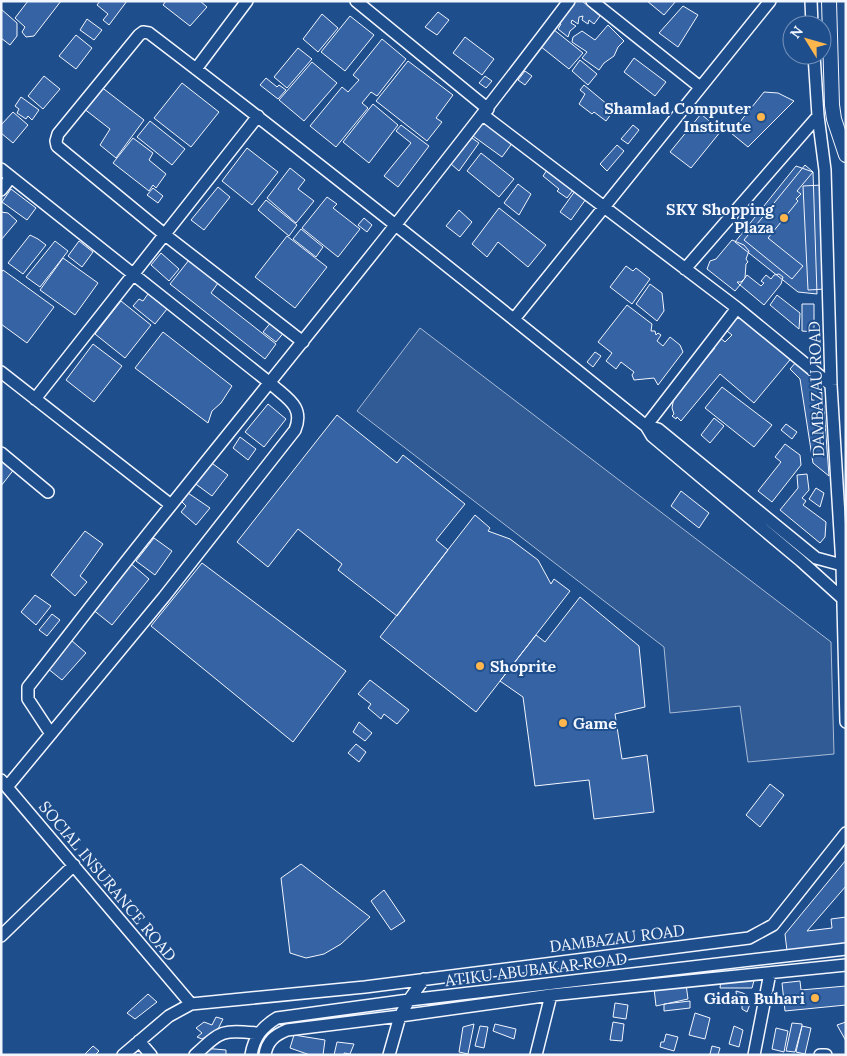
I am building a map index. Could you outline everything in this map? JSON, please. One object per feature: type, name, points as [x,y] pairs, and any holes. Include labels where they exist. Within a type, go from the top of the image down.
[{"type":"main road","points":[[829,1],[832,105],[834,119],[846,155]]},
{"type":"street","points":[[196,69],[247,1]]},
{"type":"street","points":[[356,1],[485,112],[604,208],[737,308],[831,385]]},
{"type":"street","points":[[51,734],[28,699],[28,687],[485,112],[569,1]]},
{"type":"street","points":[[592,1],[700,88]]},
{"type":"street","points":[[514,319],[770,1]]},
{"type":"street","points":[[811,1],[812,15]]},
{"type":"street","points":[[303,342],[164,234],[57,146],[58,134],[138,35],[143,32],[149,34],[258,116],[514,319],[646,426],[652,436],[801,561],[842,598]]},
{"type":"street","name":"DAMBAZAU ROAD","points":[[815,65],[818,116],[825,170],[831,385],[842,565],[846,722]]},
{"type":"street","points":[[35,399],[258,116]]},
{"type":"street","points":[[685,269],[818,116]]},
{"type":"street","points":[[1,169],[270,383],[294,405],[298,412],[299,421],[295,430],[164,597],[51,734],[4,784]]},
{"type":"street","points":[[1,190],[11,177]]},
{"type":"street","points":[[646,426],[737,308]]},
{"type":"street","points":[[1,372],[171,505]]},
{"type":"street","points":[[646,426],[658,429],[816,558],[842,565]]},
{"type":"street","points":[[1,453],[48,492]]},
{"type":"street","name":"SOCIAL INSURANCE ROAD","points":[[4,784],[191,1004]]},
{"type":"street","name":"DAMBAZAU ROAD","points":[[123,1055],[169,1016],[191,1004],[424,979],[749,938],[773,925],[846,833]]},
{"type":"street","points":[[1,936],[74,865]]},
{"type":"street","points":[[678,947],[678,969]]},
{"type":"street","name":"ATIKU ABUBAKAR ROAD","points":[[258,1034],[266,1025],[277,1018],[408,1000],[846,949]]},
{"type":"street","points":[[265,1055],[271,1040],[287,1030],[551,995],[846,965]]},
{"type":"street","points":[[754,1055],[770,973]]},
{"type":"street","points":[[389,1055],[400,1016],[408,1000],[424,979]]},
{"type":"street","points":[[536,1055],[551,995]]},
{"type":"street","points":[[195,1055],[219,1034],[225,1032],[258,1034],[251,1055]]},
{"type":"street","points":[[139,1041],[152,1055]]},
{"type":"street","points":[[820,1055],[826,1055]]},
{"type":"shaded area","points":[[420,328],[831,642],[834,754],[748,762],[740,706],[670,713],[664,647],[357,411]]},
{"type":"building","points":[[28,1],[61,1],[34,36],[26,37],[22,32],[25,27],[15,18]]},
{"type":"building","points":[[100,1],[127,1],[109,25],[103,20],[108,14],[97,5]]},
{"type":"building","points":[[166,1],[200,1],[207,7],[190,26],[163,5]]},
{"type":"building","points":[[574,1],[582,1],[600,16],[594,24],[589,20],[588,24],[582,20],[583,16],[579,17],[578,24],[572,20],[571,23],[576,26],[570,31],[568,37],[558,29],[561,24],[558,21]]},
{"type":"building","points":[[647,1],[676,1],[664,15]]},
{"type":"building","points":[[683,6],[698,15],[678,47],[659,33]]},
{"type":"building","points":[[1,9],[17,23],[17,36],[10,45],[1,38]]},
{"type":"building","points":[[438,12],[449,20],[437,35],[425,27]]},
{"type":"building","points":[[322,14],[338,28],[318,52],[303,39]]},
{"type":"building","points":[[350,16],[374,35],[345,71],[321,52]]},
{"type":"building","points":[[87,19],[102,30],[94,40],[80,30]]},
{"type":"building","points":[[608,25],[624,41],[618,47],[614,56],[604,63],[599,70],[582,58],[587,52],[572,42],[573,37],[582,31],[595,40]]},
{"type":"building","points":[[553,29],[583,53],[569,69],[540,46]]},
{"type":"building","points":[[76,35],[92,48],[76,69],[59,56]]},
{"type":"building","points":[[465,37],[494,59],[482,75],[453,53]]},
{"type":"building","points":[[382,39],[406,59],[377,96],[371,92],[362,103],[368,108],[336,147],[310,126],[342,87],[348,92],[359,80],[353,75]]},
{"type":"building","points":[[298,48],[312,59],[287,88],[274,77]]},
{"type":"building","points":[[634,58],[666,82],[655,96],[624,72]]},
{"type":"building","points":[[580,60],[597,74],[588,85],[572,71]]},
{"type":"building","points":[[408,61],[453,95],[436,118],[442,122],[427,141],[376,101]]},
{"type":"building","points":[[312,62],[337,83],[304,121],[279,100]]},
{"type":"building","points":[[525,71],[532,76],[525,85],[518,80]]},
{"type":"building","points":[[44,76],[60,89],[43,109],[28,96]]},
{"type":"building","points":[[485,76],[492,81],[486,88],[479,83]]},
{"type":"building","points":[[266,78],[277,87],[279,85],[286,90],[278,99],[260,85]]},
{"type":"building","points":[[182,83],[219,112],[191,147],[154,118]]},
{"type":"building","points":[[584,85],[614,110],[606,121],[594,112],[592,114],[579,104],[585,94],[580,90]]},
{"type":"building","points":[[100,86],[144,120],[116,158],[100,145],[110,129],[83,108]]},
{"type":"building","name":"Shamlad Computer Institute","points":[[764,92],[778,93],[794,101],[748,147],[731,133]]},
{"type":"building","points":[[21,97],[39,110],[32,120],[28,116],[26,119],[17,113],[19,109],[15,106]]},
{"type":"building","points":[[373,104],[398,125],[369,163],[343,142]]},
{"type":"building","points":[[13,112],[28,125],[13,143],[1,133],[1,125]]},
{"type":"building","points":[[701,114],[721,131],[691,168],[670,152]]},
{"type":"building","points":[[150,121],[185,149],[172,165],[137,137]]},
{"type":"building","points":[[484,121],[513,142],[502,157],[473,136]]},
{"type":"building","points":[[401,125],[429,146],[398,187],[384,176],[411,143],[396,131]]},
{"type":"building","points":[[633,125],[639,130],[628,144],[621,139]]},
{"type":"building","points":[[133,138],[153,153],[149,160],[166,174],[156,188],[153,185],[149,191],[113,163]]},
{"type":"building","points":[[472,138],[479,143],[459,171],[451,164]]},
{"type":"building","points":[[617,145],[624,151],[607,171],[600,164]]},
{"type":"building","points":[[247,148],[278,172],[252,205],[222,181]]},
{"type":"building","points":[[481,153],[514,179],[499,197],[467,171]]},
{"type":"building","points":[[805,165],[813,172],[797,191],[801,194],[796,199],[798,201],[768,238],[803,266],[792,279],[744,240]]},
{"type":"building","name":"SKY Shopping Plaza","points":[[796,166],[813,172],[817,294],[798,292],[735,242]]},
{"type":"building","points":[[290,168],[305,180],[298,189],[314,201],[296,223],[267,198]]},
{"type":"building","points":[[547,170],[573,190],[567,198],[557,191],[559,189],[543,176]]},
{"type":"building","points":[[518,184],[531,194],[519,215],[504,203]]},
{"type":"building","points":[[822,185],[826,289],[808,290],[803,186]]},
{"type":"building","points":[[218,187],[230,197],[204,230],[191,220]]},
{"type":"building","points":[[153,188],[163,196],[158,203],[147,195]]},
{"type":"building","points":[[11,189],[36,208],[27,220],[2,202]]},
{"type":"building","points":[[575,191],[586,199],[571,220],[560,212]]},
{"type":"building","points":[[327,197],[337,204],[333,208],[360,229],[338,257],[302,228]]},
{"type":"building","points":[[266,200],[297,225],[289,236],[258,210]]},
{"type":"building","points":[[499,208],[546,245],[528,267],[498,242],[487,257],[472,244]]},
{"type":"building","points":[[459,210],[472,222],[460,237],[446,226]]},
{"type":"building","points":[[1,212],[8,213],[17,221],[1,240]]},
{"type":"building","points":[[364,218],[372,225],[367,232],[358,225]]},
{"type":"building","points":[[301,229],[323,247],[316,257],[293,239]]},
{"type":"building","points":[[30,235],[46,245],[23,274],[8,263]]},
{"type":"building","points":[[287,236],[327,267],[295,308],[255,277]]},
{"type":"building","points":[[732,240],[744,245],[749,251],[746,259],[748,262],[746,264],[745,278],[741,282],[737,282],[740,285],[735,291],[707,269],[710,261],[716,259]]},
{"type":"building","points":[[55,241],[68,251],[40,287],[26,277]]},
{"type":"building","points":[[79,241],[93,252],[82,267],[68,256]]},
{"type":"building","points":[[161,253],[179,269],[169,281],[151,265]]},
{"type":"building","points":[[63,258],[98,283],[75,315],[40,290]]},
{"type":"building","points":[[189,260],[218,283],[211,293],[276,344],[265,359],[170,284]]},
{"type":"building","points":[[626,266],[633,271],[636,268],[650,279],[632,304],[610,287]]},
{"type":"building","points":[[3,270],[54,307],[27,343],[1,324],[1,273]]},
{"type":"building","points":[[779,274],[783,277],[781,284],[764,305],[740,285],[747,275],[761,286],[764,283],[761,281],[766,275],[771,279],[774,275]]},
{"type":"building","points":[[650,284],[662,293],[664,311],[657,321],[636,304]]},
{"type":"building","points":[[148,294],[167,309],[155,324],[133,306],[139,299],[143,301]]},
{"type":"building","points":[[777,295],[800,313],[799,329],[770,305]]},
{"type":"building","points":[[121,301],[151,325],[125,358],[95,334]]},
{"type":"building","points":[[802,304],[814,304],[814,332],[802,331]]},
{"type":"building","points":[[627,305],[652,324],[651,331],[655,331],[656,335],[658,333],[661,335],[657,341],[663,346],[670,337],[680,345],[683,352],[658,385],[654,378],[634,380],[632,375],[634,372],[621,362],[616,369],[606,361],[612,353],[598,342]]},
{"type":"building","points":[[737,308],[794,355],[754,403],[720,374],[681,421],[677,417],[676,419],[672,416],[674,414],[672,408],[674,397],[715,348],[711,345],[718,336],[725,342],[732,335],[722,327]]},
{"type":"building","points":[[272,321],[285,331],[276,342],[263,332]]},
{"type":"building","points":[[163,332],[232,386],[221,403],[212,411],[208,423],[135,368]]},
{"type":"building","points":[[93,344],[122,366],[94,402],[66,380]]},
{"type":"building","points":[[595,352],[601,356],[593,367],[587,362]]},
{"type":"building","points":[[797,361],[822,382],[829,476],[813,463],[800,379],[790,369]]},
{"type":"building","points":[[722,387],[772,425],[754,447],[705,408]]},
{"type":"building","points":[[268,404],[286,419],[264,447],[245,432]]},
{"type":"building","points":[[337,415],[397,463],[403,455],[465,504],[436,540],[448,550],[397,616],[338,570],[342,564],[298,529],[268,567],[237,542]]},
{"type":"building","points":[[714,418],[724,426],[710,443],[701,435]]},
{"type":"building","points":[[786,424],[797,432],[792,439],[781,430]]},
{"type":"building","points":[[240,437],[256,449],[248,460],[233,448]]},
{"type":"building","points":[[785,444],[800,455],[801,465],[772,502],[758,491],[781,462],[775,457]]},
{"type":"building","points":[[1,457],[15,468],[1,486]]},
{"type":"building","points":[[209,461],[228,475],[212,496],[193,482]]},
{"type":"building","points":[[807,474],[809,490],[802,498],[806,501],[803,505],[826,522],[825,537],[820,543],[780,510],[798,488],[797,475]]},
{"type":"building","points":[[816,488],[824,493],[820,507],[809,499]]},
{"type":"building","points":[[681,491],[709,513],[699,528],[671,506]]},
{"type":"building","points":[[188,493],[210,508],[196,525],[181,512],[186,506],[182,502]]},
{"type":"building","points":[[475,515],[490,528],[488,531],[510,539],[538,560],[551,584],[554,579],[570,591],[476,712],[380,637]]},
{"type":"building","points":[[85,531],[103,544],[80,576],[87,582],[75,596],[51,575]]},
{"type":"building","points":[[154,538],[172,551],[155,575],[136,561]]},
{"type":"building","points":[[129,562],[149,579],[112,625],[92,609]]},
{"type":"building","points":[[202,563],[346,671],[293,742],[151,626]]},
{"type":"building","points":[[35,595],[51,606],[36,625],[21,612]]},
{"type":"building","points":[[580,597],[639,646],[645,707],[615,714],[622,759],[647,755],[654,812],[594,819],[589,780],[535,786],[523,697],[500,681],[536,635],[545,642]]},
{"type":"building","points":[[52,614],[60,620],[47,636],[39,630]]},
{"type":"building","points":[[71,640],[86,653],[62,680],[47,668]]},
{"type":"building","points":[[370,680],[409,710],[397,724],[384,714],[381,719],[368,708],[371,704],[358,694]]},
{"type":"building","points":[[359,722],[372,733],[365,741],[353,732]]},
{"type":"building","points":[[356,744],[366,752],[359,762],[348,753]]},
{"type":"building","points":[[770,784],[784,795],[760,827],[746,815]]},
{"type":"building","points":[[846,860],[846,886],[807,931],[832,928],[831,919],[846,917],[846,944],[787,951],[785,934]]},
{"type":"building","points":[[301,864],[370,917],[341,944],[324,954],[306,958],[290,953],[281,878]]},
{"type":"building","points":[[384,890],[405,921],[391,930],[371,901]]},
{"type":"building","points":[[755,977],[752,988],[720,988],[721,980]]},
{"type":"building","name":"Gidan Buhari","points":[[800,981],[801,990],[846,986],[846,1005],[785,1011],[782,983]]},
{"type":"building","points":[[686,984],[688,999],[656,1006],[654,988]]},
{"type":"building","points":[[736,991],[748,996],[750,1004],[747,1012],[742,1009],[742,1001],[737,1000]]},
{"type":"building","points":[[148,994],[157,1002],[135,1019],[127,1013]]},
{"type":"building","points":[[690,1001],[690,1008],[664,1011],[664,1004]]},
{"type":"building","points":[[615,1003],[628,1005],[626,1019],[613,1017]]},
{"type":"building","points":[[695,1013],[710,1018],[705,1039],[689,1035]]},
{"type":"building","points":[[216,1017],[223,1019],[218,1029],[202,1039],[197,1037],[202,1033],[196,1028],[204,1022],[212,1025]]},
{"type":"building","points":[[613,1022],[624,1024],[622,1041],[610,1040]]},
{"type":"building","points":[[846,1022],[846,1041],[837,1025]]},
{"type":"building","points":[[792,1023],[802,1024],[795,1052],[786,1051]]},
{"type":"building","points":[[474,1024],[468,1054],[459,1052],[463,1027]]},
{"type":"building","points":[[495,1024],[516,1029],[514,1039],[493,1031]]},
{"type":"building","points":[[480,1026],[488,1027],[484,1048],[475,1046]]},
{"type":"building","points":[[734,1026],[743,1030],[739,1047],[729,1044]]},
{"type":"building","points":[[802,1026],[811,1028],[805,1054],[796,1052]]},
{"type":"building","points":[[776,1028],[788,1031],[784,1052],[772,1049]]},
{"type":"building","points":[[666,1034],[678,1037],[674,1051],[660,1047],[661,1042],[664,1042]]},
{"type":"building","points":[[294,1035],[325,1040],[323,1055],[310,1055],[290,1048]]},
{"type":"building","points":[[337,1042],[354,1044],[350,1054],[334,1055]]},
{"type":"building","points":[[93,1046],[99,1051],[95,1055],[84,1055]]},
{"type":"building","points":[[712,1046],[720,1048],[718,1055],[708,1055]]},
{"type":"building","points":[[203,1048],[226,1050],[226,1055],[202,1055]]},
{"type":"place","name":"Shamlad Computer Institute","points":[[761,117]]},
{"type":"place","name":"SKY Shopping Plaza","points":[[784,218]]},
{"type":"place","name":"Shoprite","points":[[480,666]]},
{"type":"place","name":"Game","points":[[563,723]]},
{"type":"place","name":"Gidan Buhari","points":[[815,998]]}]
